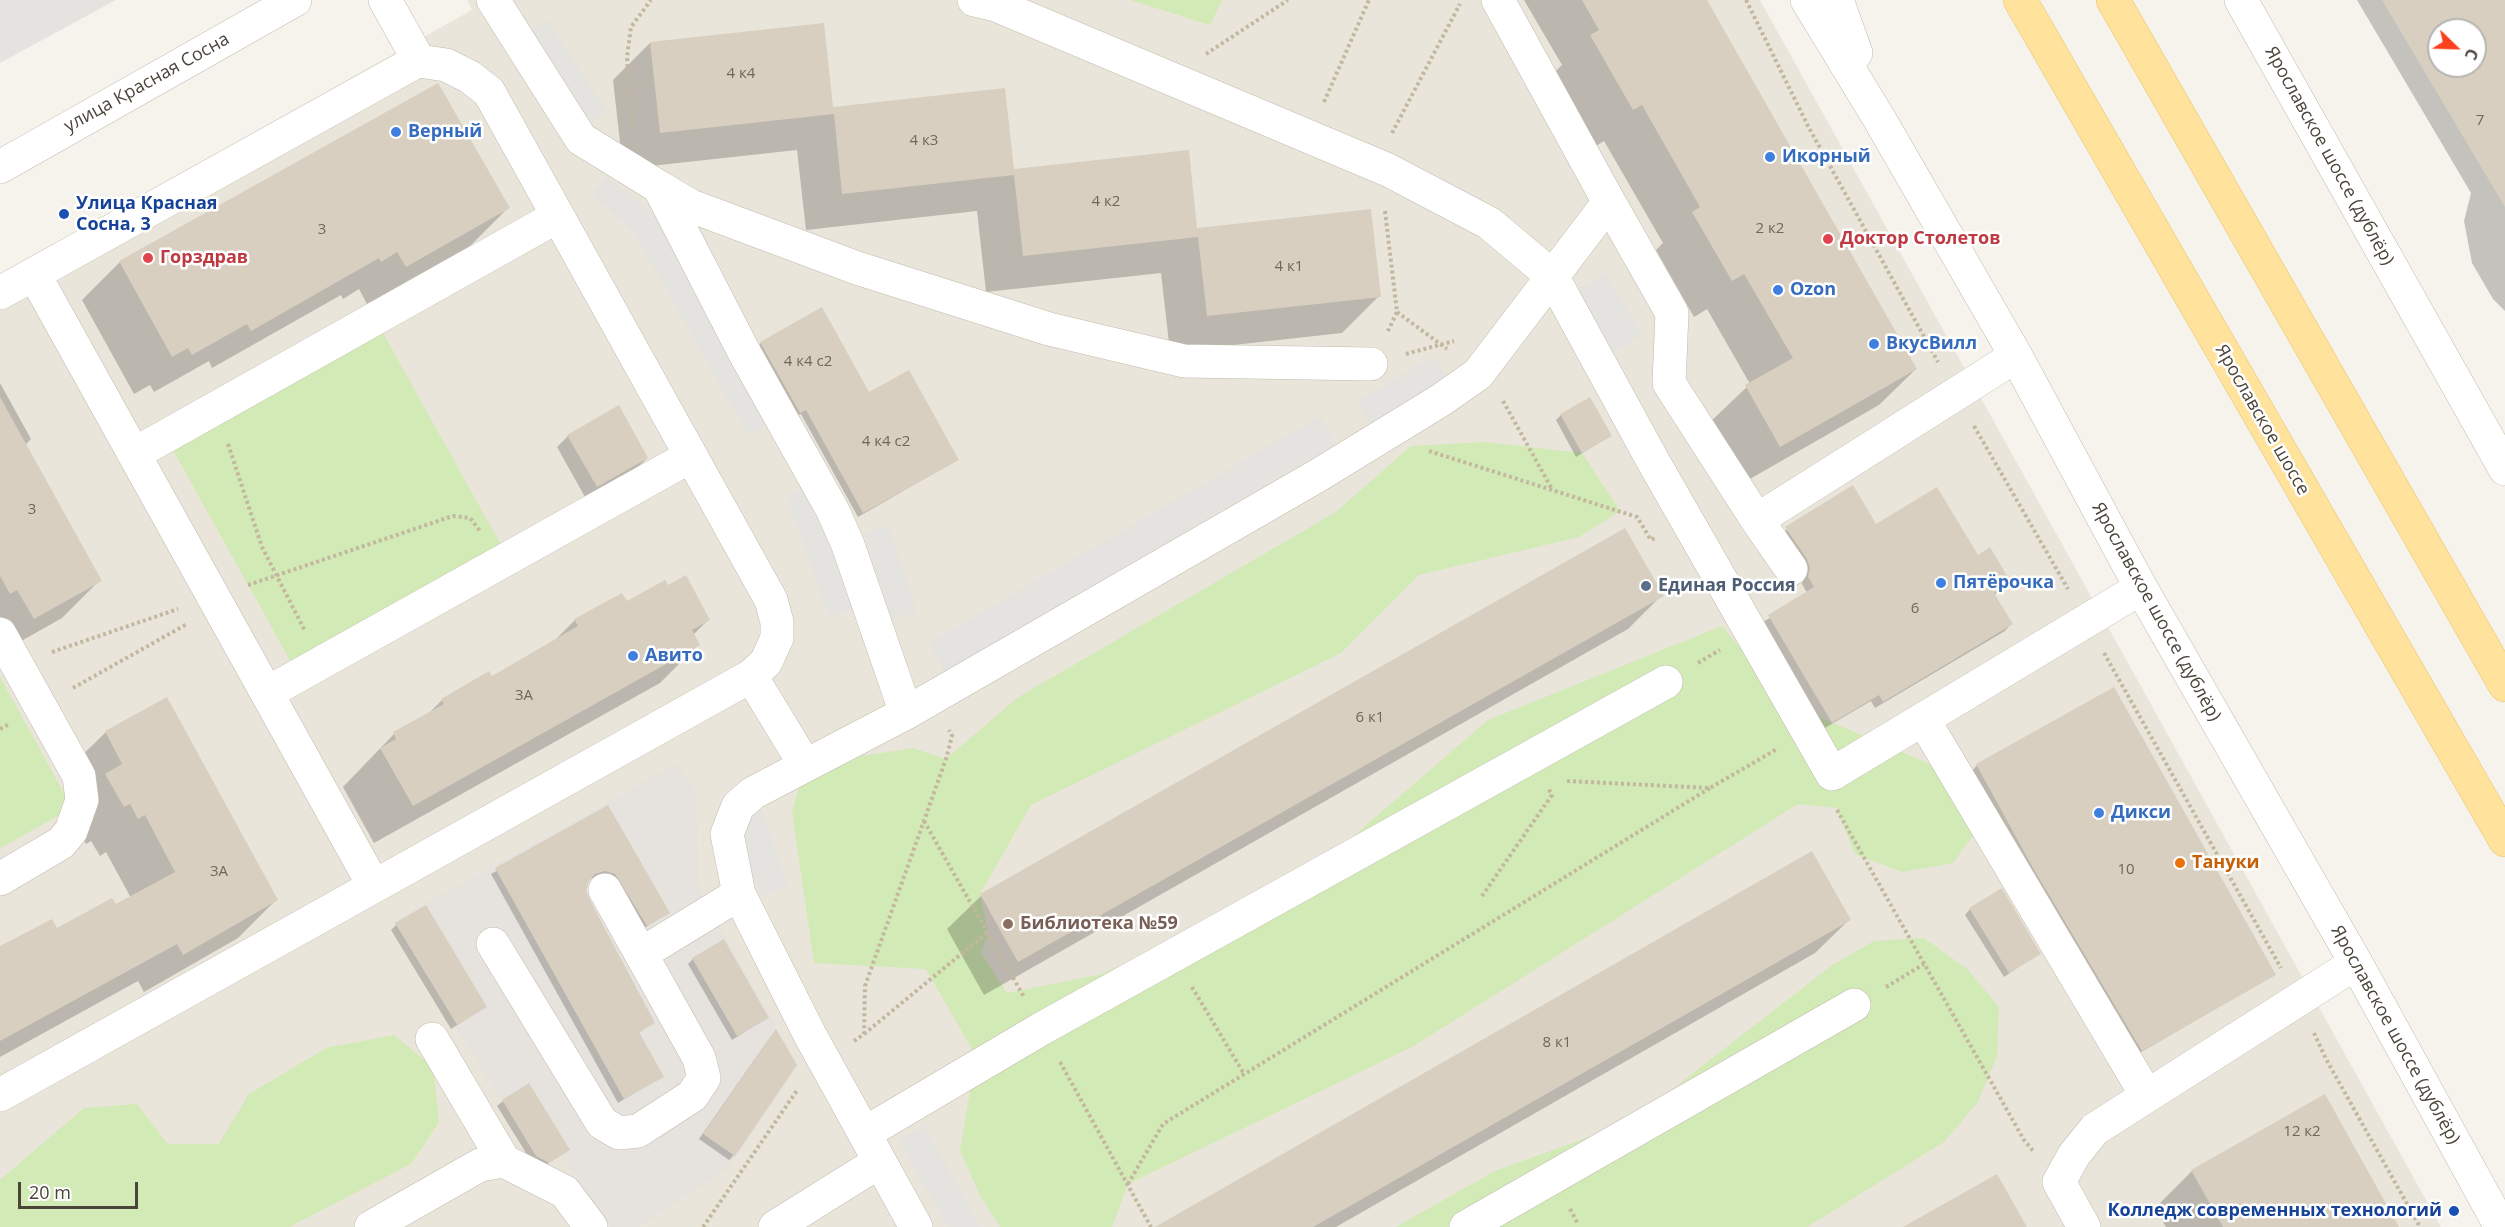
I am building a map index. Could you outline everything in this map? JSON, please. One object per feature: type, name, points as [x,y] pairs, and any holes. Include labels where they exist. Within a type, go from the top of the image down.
[{"type":"main road","points":[[2113,0],[2505,685]]},
{"type":"main road","name":"Ярославское шоссе","points":[[2022,7],[2505,840]]},
{"type":"street","name":"улица Красная Сосна","points":[[0,167],[295,0]]},
{"type":"street","points":[[385,0],[419,61]]},
{"type":"street","points":[[493,0],[580,139],[691,206],[857,268],[1049,329],[1184,361],[1371,364]]},
{"type":"street","points":[[974,0],[996,5],[1388,170],[1489,223],[1552,276],[1832,774],[2140,588]]},
{"type":"street","points":[[1498,0],[1672,314],[1670,383],[1791,569]]},
{"type":"street","name":"Ярославское шоссе (дублёр)","points":[[1807,0],[1880,120],[2016,356],[2140,588],[2356,963],[2500,1227]]},
{"type":"street","points":[[1837,0],[1880,120]]},
{"type":"street","name":"Ярославское шоссе (дублёр)","points":[[2241,0],[2505,469]]},
{"type":"street","points":[[0,293],[419,61],[446,65],[462,72],[489,92],[771,600],[777,622],[777,638],[766,662],[751,676],[0,1095]]},
{"type":"street","points":[[646,179],[833,511],[920,705]]},
{"type":"street","points":[[916,1227],[810,1035],[739,894],[727,834],[738,806],[753,792],[920,705],[1317,476],[1441,400],[1478,374],[1609,202]]},
{"type":"street","points":[[134,453],[558,216]]},
{"type":"street","points":[[34,274],[374,886]]},
{"type":"street","points":[[1757,520],[2016,356]]},
{"type":"street","points":[[267,693],[691,456]]},
{"type":"street","points":[[2474,632],[2505,662]]},
{"type":"street","points":[[0,634],[79,776],[82,800],[79,816],[62,843],[0,879]]},
{"type":"street","points":[[751,676],[805,765]]},
{"type":"street","points":[[775,1227],[872,1148],[1041,1029],[1536,768],[1666,682]]},
{"type":"street","points":[[1923,719],[2147,1096]]},
{"type":"street","points":[[493,944],[602,1123],[619,1133],[638,1131],[692,1096],[704,1078],[699,1058],[605,890]]},
{"type":"street","points":[[641,954],[739,894]]},
{"type":"street","points":[[2084,1227],[2059,1182],[2074,1155],[2095,1129],[2356,963]]},
{"type":"street","points":[[1466,1227],[1854,1005]]},
{"type":"street","points":[[432,1039],[504,1161],[565,1192],[591,1227]]},
{"type":"street","points":[[371,1227],[480,1165],[504,1161]]},
{"type":"path","points":[[646,179],[627,57],[631,27],[651,0]]},
{"type":"path","points":[[1170,77],[1288,0]]},
{"type":"path","points":[[1309,135],[1369,0]]},
{"type":"path","points":[[1371,364],[1397,312],[1385,212],[1390,136],[1462,0]]},
{"type":"path","points":[[1371,364],[1515,327]]},
{"type":"path","points":[[1422,449],[1637,517],[1651,540],[1688,521]]},
{"type":"path","points":[[230,456],[247,510],[274,576],[322,662]]},
{"type":"path","points":[[0,729],[216,602],[274,576],[462,515],[476,524],[498,563]]},
{"type":"path","points":[[16,663],[216,602]]},
{"type":"path","points":[[1666,682],[1752,632]]},
{"type":"path","points":[[864,1034],[865,986],[952,736],[920,705]]},
{"type":"path","points":[[1128,1184],[1163,1124],[1808,730]]},
{"type":"path","points":[[1536,768],[1710,788]]},
{"type":"path","points":[[1482,896],[1552,795],[1536,768]]},
{"type":"path","points":[[1832,774],[1836,808],[2024,1140],[2059,1182]]},
{"type":"path","points":[[847,1046],[988,932]]},
{"type":"path","points":[[1854,1005],[1924,964]]},
{"type":"path","points":[[1198,999],[1244,1074]]},
{"type":"path","points":[[703,1227],[804,1081]]},
{"type":"shaded area","points":[[0,0],[116,0],[0,63]]},
{"type":"shaded area","points":[[467,0],[1760,0],[2441,1227],[640,1227],[728,1169],[700,891],[697,795],[543,1168],[563,1155],[609,1227],[0,1227],[0,274],[472,10]]},
{"type":"shaded area","points":[[547,20],[607,111],[585,126],[525,35]]},
{"type":"shaded area","points":[[608,177],[654,215],[770,423],[748,435],[635,234],[591,193]]},
{"type":"shaded area","points":[[1605,273],[1642,335],[1614,352],[1577,290]]},
{"type":"shaded area","points":[[1434,356],[1450,384],[1373,429],[1357,401]]},
{"type":"shaded area","points":[[1320,416],[1336,444],[945,671],[929,643]]},
{"type":"shaded area","points":[[812,485],[856,608],[829,617],[786,495]]},
{"type":"shaded area","points":[[888,525],[917,612],[892,620],[864,534]]},
{"type":"shaded area","points":[[678,763],[697,795],[700,891],[798,1066],[728,1169],[640,1227],[609,1227],[563,1156],[543,1168],[392,922]]},
{"type":"shaded area","points":[[758,798],[788,885],[761,897],[741,842]]},
{"type":"shaded area","points":[[924,1126],[981,1227],[948,1227],[899,1140]]},
{"type":"green space","points":[[1130,0],[1222,0],[1210,25]]},
{"type":"green space","points":[[378,324],[501,545],[291,662],[168,441]]},
{"type":"green space","points":[[1484,442],[1582,453],[1620,511],[1579,537],[1419,575],[1341,653],[1031,805],[980,894],[988,932],[981,953],[1007,993],[1102,974],[1284,888],[1327,859],[1488,720],[1722,626],[1786,703],[1958,776],[1985,818],[1953,863],[1902,872],[1855,854],[1836,808],[1798,804],[1412,1047],[1128,1184],[1112,1227],[1000,1227],[981,1197],[960,1151],[976,1056],[926,969],[814,963],[792,812],[805,765],[913,748],[946,759],[1017,698],[1336,512],[1411,446]]},
{"type":"green space","points":[[0,677],[72,808],[0,848]]},
{"type":"green space","points":[[1924,938],[1967,969],[1999,1007],[1997,1056],[1978,1102],[1944,1142],[1807,1227],[1396,1227],[1495,1171],[1630,1122],[1831,966],[1874,941]]},
{"type":"green space","points":[[394,1035],[433,1067],[439,1122],[411,1164],[289,1227],[0,1227],[0,1180],[84,1108],[137,1104],[168,1144],[219,1144],[249,1094],[326,1048]]},
{"type":"building","points":[[1582,0],[1707,0],[1917,369],[1780,447],[1745,385],[1793,358],[1744,274],[1732,281],[1692,212],[1700,207],[1642,105],[1633,110],[1590,35],[1599,30]]},
{"type":"building","points":[[2382,0],[2505,0],[2505,207],[2428,78],[2487,78],[2487,18],[2427,18],[2427,76]]},
{"type":"building","points":[[824,23],[833,107],[1005,88],[1014,169],[1189,150],[1197,228],[1371,209],[1381,297],[1207,316],[1198,237],[1023,256],[1014,175],[842,194],[834,114],[660,133],[650,42]]},
{"type":"building","points":[[438,83],[510,208],[406,267],[397,252],[381,262],[379,258],[251,331],[247,324],[192,355],[188,348],[172,357],[119,261]]},
{"type":"building","points":[[822,307],[869,392],[909,370],[959,460],[863,513],[806,410],[800,413],[760,342]]},
{"type":"building","points":[[0,397],[102,581],[34,619],[17,590],[10,594],[0,576]]},
{"type":"building","points":[[1590,397],[1612,436],[1582,453],[1560,414]]},
{"type":"building","points":[[619,405],[648,458],[597,487],[567,435]]},
{"type":"building","points":[[1853,485],[1876,524],[1937,487],[1978,555],[1990,547],[2012,584],[1994,593],[2013,624],[1883,702],[1879,695],[1832,723],[1768,615],[1814,587],[1808,577],[1810,568],[1807,559],[1785,527]]},
{"type":"building","points":[[1625,528],[1664,596],[1018,962],[980,894]]},
{"type":"building","points":[[686,575],[710,620],[692,630],[700,645],[413,806],[380,748],[396,739],[393,732],[444,704],[441,699],[489,671],[492,676],[578,626],[574,619],[622,593],[627,601],[665,580],[668,585]]},
{"type":"building","points":[[2114,687],[2276,975],[2142,1051],[2033,868],[1976,764]]},
{"type":"building","points":[[167,697],[278,900],[183,955],[177,944],[0,1041],[0,946],[52,919],[57,928],[112,898],[116,904],[175,872],[145,815],[138,819],[130,804],[124,807],[105,774],[122,764],[105,731]]},
{"type":"building","points":[[608,805],[670,913],[647,926],[615,874],[605,871],[595,874],[586,890],[655,1023],[639,1032],[664,1077],[624,1099],[495,868]]},
{"type":"building","points":[[1812,851],[1851,920],[1797,951],[1313,1227],[1155,1227]]},
{"type":"building","points":[[2002,888],[2041,954],[2009,973],[1969,908]]},
{"type":"building","points":[[426,905],[487,1007],[457,1025],[395,923]]},
{"type":"building","points":[[724,939],[769,1018],[737,1036],[692,958]]},
{"type":"building","points":[[776,1029],[797,1065],[735,1156],[703,1134]]},
{"type":"building","points":[[529,1083],[570,1150],[549,1163],[536,1156],[502,1100]]},
{"type":"building","points":[[2325,1094],[2399,1227],[2223,1227],[2191,1170]]},
{"type":"building","points":[[1997,1174],[2027,1227],[1903,1227]]},
{"type":"place","name":"Верный","points":[[396,132]]},
{"type":"place","name":"Икорный","points":[[1770,157]]},
{"type":"place","name":"Улица Красная Сосна, 3","points":[[64,214]]},
{"type":"place","name":"Доктор Столетов","points":[[1828,239]]},
{"type":"place","name":"Горздрав","points":[[148,258]]},
{"type":"place","name":"Ozon","points":[[1778,290]]},
{"type":"place","name":"ВкусВилл","points":[[1874,344]]},
{"type":"place","name":"Пятёрочка","points":[[1941,583]]},
{"type":"place","name":"Единая Россия","points":[[1646,586]]},
{"type":"place","name":"Авито","points":[[633,656]]},
{"type":"place","name":"Дикси","points":[[2099,813]]},
{"type":"place","name":"Тануки","points":[[2180,863]]},
{"type":"place","name":"Библиотека №59","points":[[1008,924]]},
{"type":"place","name":"Колледж современных технологий","points":[[2454,1211]]}]
